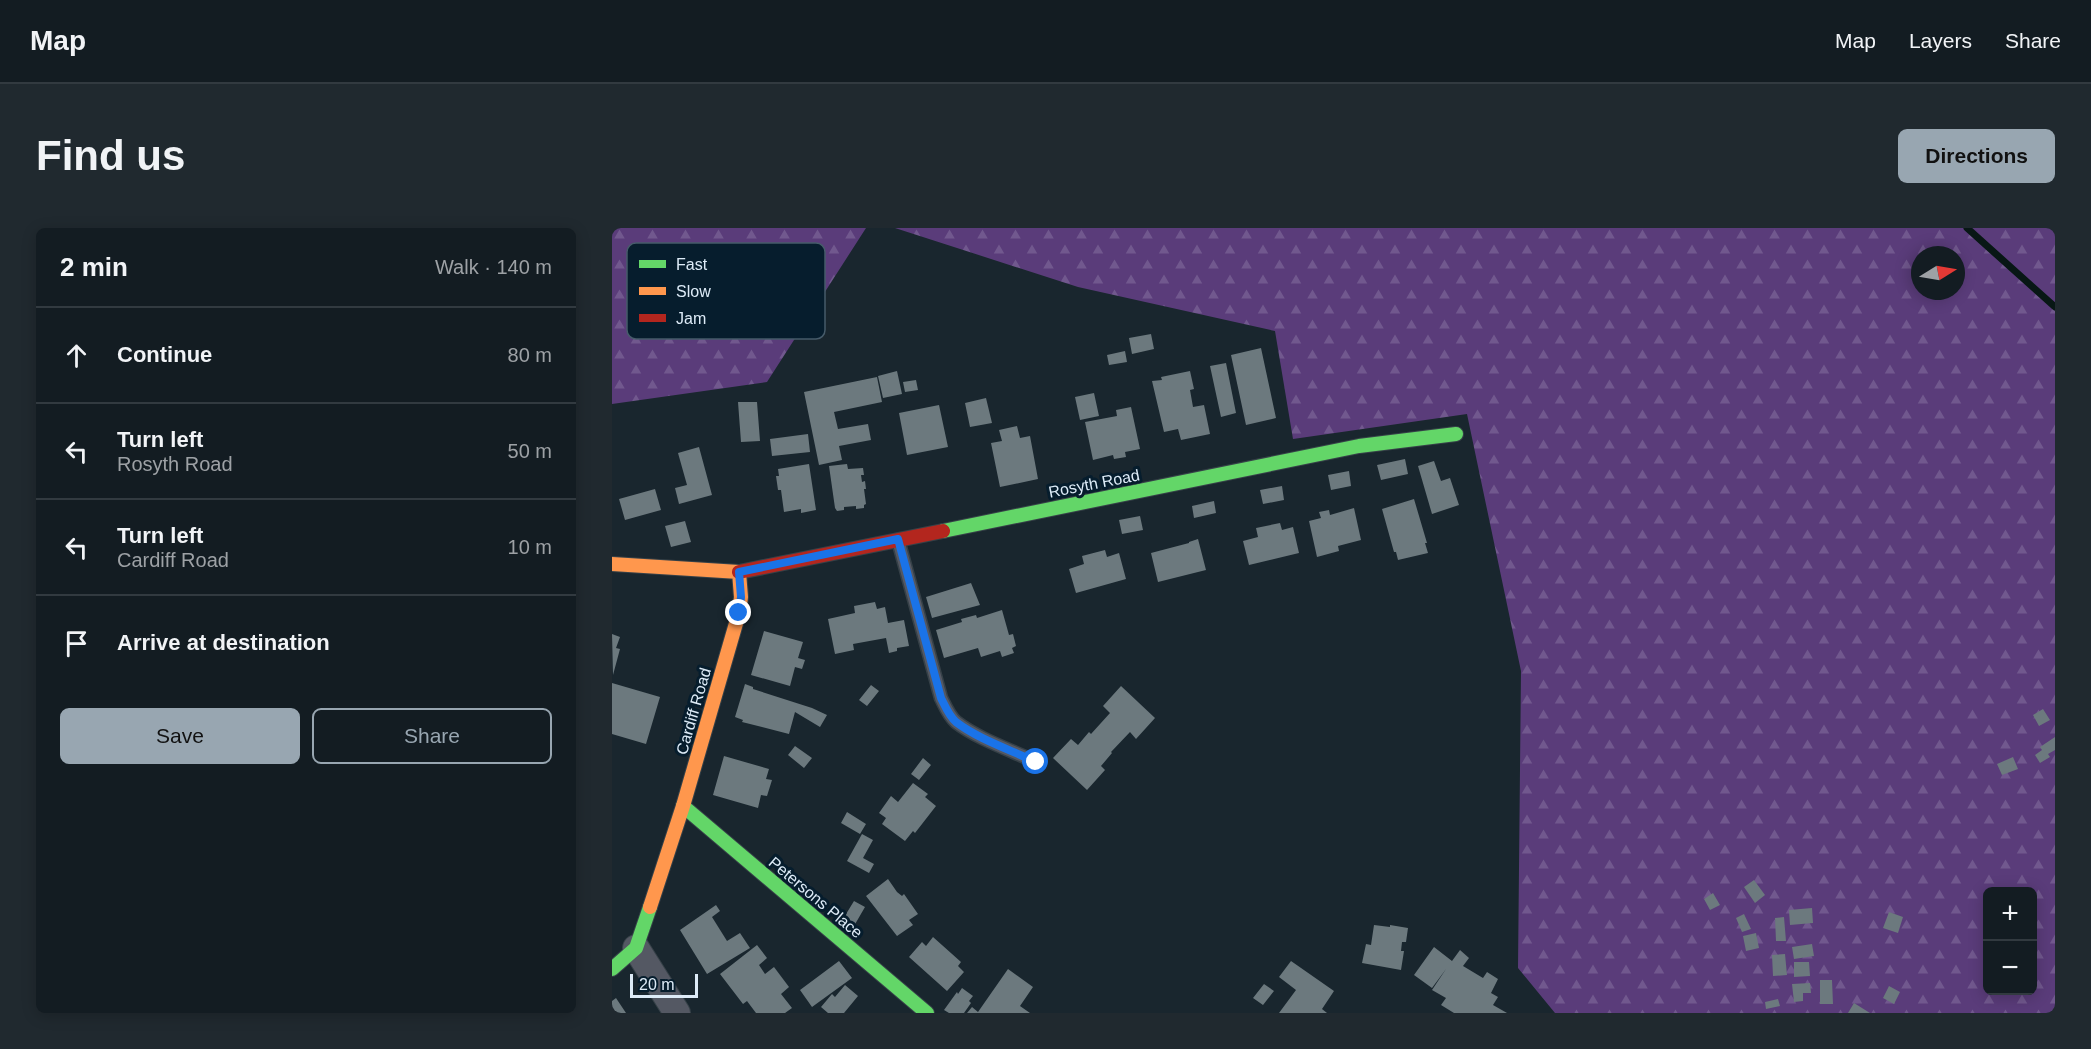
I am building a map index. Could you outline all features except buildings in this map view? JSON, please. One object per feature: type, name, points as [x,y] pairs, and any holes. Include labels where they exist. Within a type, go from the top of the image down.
[{"type":"street","name":"Rosyth Road","points":[[739,572],[1359,446],[1456,434]]},
{"type":"street","points":[[612,564],[739,572]]},
{"type":"street","name":"Cardiff Road","points":[[636,948],[683,806],[739,613],[741,597],[739,572]]},
{"type":"street","name":"Petersons Place","points":[[683,806],[927,1013]]},
{"type":"street","points":[[612,969],[636,948],[677,1013]]},
{"type":"lane","points":[[898,539],[941,698],[947,711],[955,721],[971,731],[1036,762]]},
{"type":"green space","points":[[612,228],[866,228],[825,292],[825,243],[627,243],[627,339],[795,339],[767,382],[612,404]]},
{"type":"green space","points":[[895,228],[2055,228],[2055,1013],[1555,1013],[1518,968],[1521,671],[1467,414],[1293,439],[1275,331],[1078,287]]},
{"type":"waterway","points":[[1967,228],[2055,307]]},
{"type":"traffic: fast","points":[[943,531],[1359,446],[1456,434]]},
{"type":"traffic: fast","points":[[683,806],[927,1013]]},
{"type":"traffic: fast","points":[[612,969],[636,948],[650,907]]},
{"type":"traffic: slow","points":[[612,564],[739,572],[741,597],[739,613],[683,806],[650,907]]},
{"type":"traffic: jam","points":[[739,572],[943,531]]},
{"type":"route","points":[[739,613],[741,597],[739,572],[898,539],[941,698],[947,711],[955,721],[971,731],[1036,762]]}]
